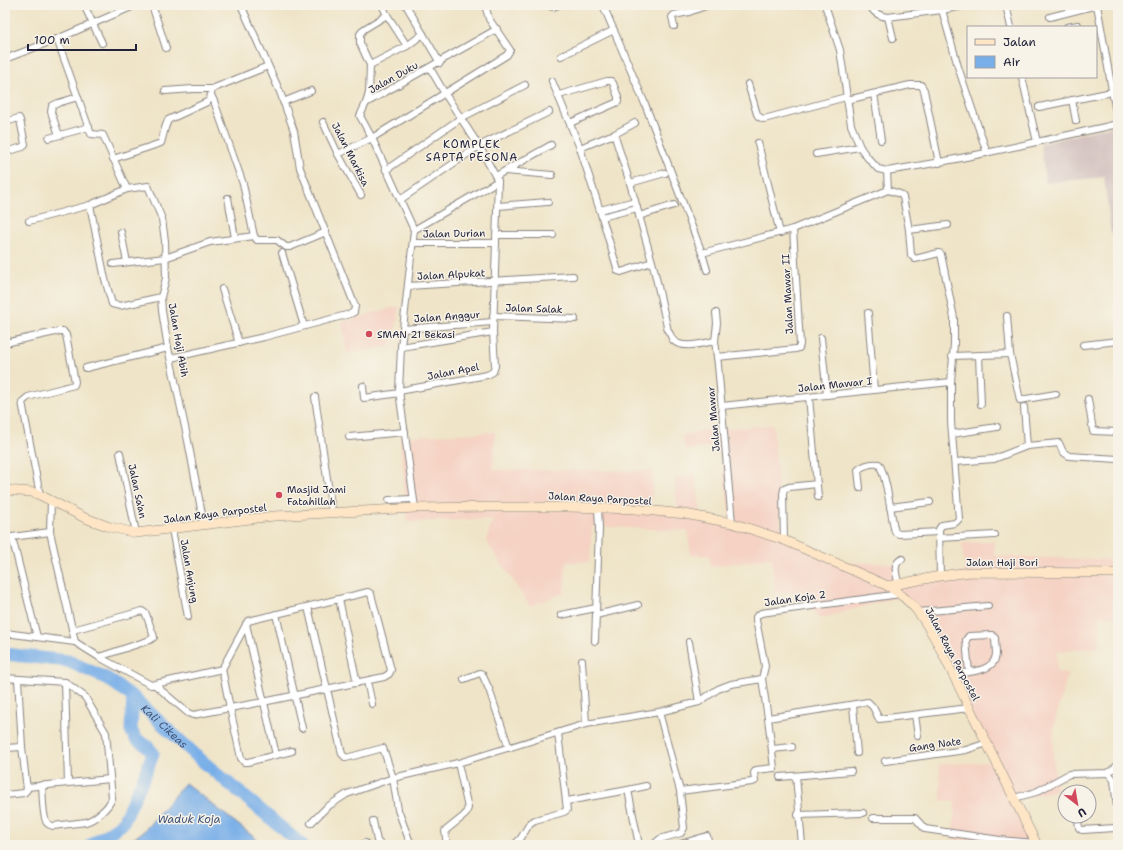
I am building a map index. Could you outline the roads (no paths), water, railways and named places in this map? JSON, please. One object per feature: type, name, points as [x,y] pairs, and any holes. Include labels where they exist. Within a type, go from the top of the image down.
[{"type":"main road","name":"Jalan Raya Parpostel","points":[[5,490],[32,492],[85,518],[110,527],[136,533],[274,516],[415,508],[524,506],[635,509],[685,514],[732,524],[784,540],[888,586],[901,594],[920,612],[970,708],[1036,844]]},
{"type":"main road","name":"Jalan Haji Bori","points":[[888,586],[970,572],[1118,573]]},
{"type":"street","points":[[84,5],[102,43]]},
{"type":"street","points":[[5,59],[57,39],[93,22],[136,5]]},
{"type":"street","points":[[152,5],[166,48]]},
{"type":"street","points":[[171,358],[239,343],[354,312],[355,306],[300,168],[294,131],[268,66],[241,5]]},
{"type":"street","points":[[382,5],[407,46]]},
{"type":"street","points":[[406,5],[440,63]]},
{"type":"street","points":[[338,154],[372,138],[509,53],[510,50],[489,18],[485,5]]},
{"type":"street","points":[[548,5],[553,7],[558,5]]},
{"type":"street","points":[[674,26],[672,17],[674,14],[690,12],[708,5]]},
{"type":"street","points":[[825,5],[840,50],[851,125],[860,147],[870,160],[878,169],[887,171],[939,163],[1118,124],[1097,5],[1050,17]]},
{"type":"street","points":[[870,5],[875,13],[880,16],[888,17],[968,5]]},
{"type":"street","points":[[1006,5],[1011,26]]},
{"type":"street","points":[[605,6],[645,104],[702,253],[707,270]]},
{"type":"street","points":[[942,10],[959,70],[987,153]]},
{"type":"street","points":[[387,15],[364,29],[360,34],[360,43],[370,65],[369,93],[360,114],[360,118],[372,138],[414,230],[401,347],[400,392],[415,508]]},
{"type":"street","points":[[888,17],[893,38]]},
{"type":"street","points":[[1072,26],[1078,25]]},
{"type":"street","name":"Jalan Duku","points":[[366,103],[440,63],[497,29]]},
{"type":"street","points":[[561,56],[614,30]]},
{"type":"street","points":[[370,65],[407,46],[423,34]]},
{"type":"street","points":[[29,221],[90,205],[127,189],[102,134],[92,135],[57,39]]},
{"type":"street","points":[[164,91],[193,89],[211,92],[268,66]]},
{"type":"street","points":[[401,347],[493,332],[498,206],[497,178],[479,146],[430,68]]},
{"type":"street","points":[[1022,78],[1036,142]]},
{"type":"street","points":[[552,81],[580,148],[618,271],[621,272],[652,262]]},
{"type":"street","points":[[559,95],[607,81],[612,81],[613,83],[618,97],[618,102],[570,123]]},
{"type":"street","points":[[748,84],[757,114],[759,117],[764,119],[910,85],[921,85],[924,90],[939,163]]},
{"type":"street","points":[[386,170],[461,118],[525,86]]},
{"type":"street","points":[[283,102],[311,91]]},
{"type":"street","points":[[113,159],[161,142],[168,120],[207,102],[211,92]]},
{"type":"street","points":[[211,92],[242,178],[254,236],[257,240],[277,240],[286,247],[290,247],[326,232]]},
{"type":"street","points":[[1039,107],[1112,92]]},
{"type":"street","points":[[874,94],[881,140]]},
{"type":"street","points":[[59,135],[51,112],[52,106],[78,97]]},
{"type":"street","points":[[1072,100],[1076,121]]},
{"type":"street","points":[[400,200],[479,146],[549,112]]},
{"type":"street","points":[[5,122],[19,118],[25,144],[23,147],[5,152]]},
{"type":"street","name":"Jalan Markisa","points":[[323,122],[338,154],[361,196]]},
{"type":"street","points":[[580,148],[613,135],[635,123]]},
{"type":"street","points":[[49,138],[89,127]]},
{"type":"street","points":[[613,135],[630,183],[652,262],[668,331],[673,339],[682,345],[697,345],[715,341]]},
{"type":"street","points":[[758,143],[780,233]]},
{"type":"street","points":[[414,230],[497,178],[504,171],[551,145]]},
{"type":"street","points":[[816,154],[860,147]]},
{"type":"street","points":[[504,171],[552,175]]},
{"type":"street","points":[[887,171],[888,190]]},
{"type":"street","points":[[630,183],[665,173]]},
{"type":"street","name":"Jalan Haji Abih","points":[[127,189],[148,186],[162,219],[165,242],[166,278],[161,297],[162,311],[168,348],[204,525]]},
{"type":"street","points":[[702,253],[793,229],[888,190],[900,194],[903,197],[912,258],[915,259],[939,253],[942,256],[954,318],[954,344],[951,382],[952,434],[958,519],[955,523],[940,526],[940,576]]},
{"type":"street","points":[[228,198],[235,238]]},
{"type":"street","points":[[600,210],[635,201]]},
{"type":"street","points":[[498,206],[548,202]]},
{"type":"street","points":[[90,205],[105,279],[112,304],[120,306],[161,297]]},
{"type":"street","points":[[639,216],[674,205]]},
{"type":"street","points":[[602,218],[637,208]]},
{"type":"street","points":[[908,230],[948,224]]},
{"type":"street","name":"Jalan Mawar II","points":[[717,357],[799,348],[800,344],[793,229]]},
{"type":"street","points":[[120,232],[126,262]]},
{"type":"street","points":[[496,235],[552,235]]},
{"type":"street","points":[[113,264],[165,258],[210,242],[254,236]]},
{"type":"street","name":"Jalan Durian","points":[[413,243],[496,242]]},
{"type":"street","points":[[282,253],[304,326]]},
{"type":"street","name":"Jalan Alpukat","points":[[408,286],[573,276]]},
{"type":"street","points":[[222,289],[239,343]]},
{"type":"street","name":"Jalan Mawar","points":[[716,313],[717,323],[715,341],[732,524]]},
{"type":"street","points":[[868,313],[874,390]]},
{"type":"street","points":[[1007,316],[1010,354],[1020,400],[1056,394]]},
{"type":"street","name":"Jalan Salak","points":[[493,319],[575,319]]},
{"type":"street","name":"Jalan Anggur","points":[[403,329],[493,319]]},
{"type":"street","points":[[5,343],[60,331],[63,331],[66,335],[75,382],[74,385],[28,397],[22,402],[40,495]]},
{"type":"street","name":"Jalan Apel","points":[[400,392],[486,375],[493,372],[495,366],[493,332]]},
{"type":"street","points":[[821,338],[826,395]]},
{"type":"street","points":[[1083,345],[1118,341]]},
{"type":"street","points":[[86,368],[168,348]]},
{"type":"street","points":[[952,356],[1010,354]]},
{"type":"street","points":[[980,356],[981,404]]},
{"type":"street","name":"Jalan Mawar I","points":[[722,406],[951,382]]},
{"type":"street","points":[[363,386],[364,398],[400,392]]},
{"type":"street","points":[[316,397],[332,512]]},
{"type":"street","points":[[809,397],[818,497]]},
{"type":"street","points":[[1088,399],[1093,431],[1118,432]]},
{"type":"street","points":[[1024,407],[1027,446]]},
{"type":"street","points":[[952,434],[997,427]]},
{"type":"street","points":[[349,437],[405,432]]},
{"type":"street","points":[[955,462],[994,458],[1027,446],[1059,442],[1063,452],[1069,456],[1118,459]]},
{"type":"street","name":"Jalan Sa'an","points":[[120,453],[136,533]]},
{"type":"street","points":[[860,488],[858,470],[863,466],[872,463],[879,464],[882,468],[896,534],[995,535]]},
{"type":"street","points":[[784,540],[784,489],[817,484]]},
{"type":"street","points":[[389,500],[413,499]]},
{"type":"street","points":[[51,501],[50,532],[75,642]]},
{"type":"street","points":[[890,507],[930,502]]},
{"type":"street","points":[[595,641],[599,528],[598,508]]},
{"type":"street","name":"Jalan Anjung","points":[[172,529],[188,617]]},
{"type":"street","points":[[37,637],[8,537],[50,532]]},
{"type":"street","points":[[899,584],[896,570],[897,564],[902,559]]},
{"type":"street","points":[[155,685],[188,713],[193,715],[230,708],[263,702],[296,695],[326,690],[384,677],[389,674],[390,670],[373,597],[368,592],[248,621],[222,670],[230,708],[241,758],[242,760],[248,762],[292,751]]},
{"type":"street","name":"Jalan Koja 2","points":[[680,791],[752,782],[756,781],[754,773],[756,770],[774,768],[762,678],[765,666],[756,617],[761,613],[901,594]]},
{"type":"street","points":[[338,599],[357,683]]},
{"type":"street","points":[[596,615],[638,605]]},
{"type":"street","points":[[308,606],[326,690],[342,754],[346,758],[383,748],[393,778],[398,810],[410,845]]},
{"type":"street","points":[[920,612],[988,606]]},
{"type":"street","points":[[561,615],[596,608]]},
{"type":"street","points":[[72,630],[142,611],[146,614],[154,637],[150,640],[99,657]]},
{"type":"street","points":[[276,614],[296,695],[302,728]]},
{"type":"street","points":[[246,624],[276,755]]},
{"type":"street","points":[[5,633],[75,642],[148,684],[155,685],[222,670]]},
{"type":"street","points":[[952,674],[969,672],[989,667],[995,660],[996,655],[995,638],[992,635],[968,636],[966,640],[969,672]]},
{"type":"street","points":[[689,642],[699,702]]},
{"type":"street","points":[[582,661],[586,724]]},
{"type":"street","points":[[464,679],[480,673],[482,674],[489,689],[509,748]]},
{"type":"street","points":[[5,678],[65,682],[85,697],[106,733],[112,798],[111,803],[90,821],[53,826],[46,822],[42,785]]},
{"type":"street","points":[[311,823],[327,806],[347,794],[377,783],[458,763],[586,724],[659,712],[699,702],[718,689],[745,681],[762,678]]},
{"type":"street","points":[[5,795],[24,793],[27,790],[22,746],[18,679]]},
{"type":"street","points":[[367,681],[372,704]]},
{"type":"street","points":[[65,682],[68,783]]},
{"type":"street","points":[[768,718],[868,702],[873,707],[879,719],[970,708]]},
{"type":"street","points":[[853,704],[857,753]]},
{"type":"street","points":[[653,845],[660,839],[683,831],[684,828],[680,791],[659,712]]},
{"type":"street","points":[[915,715],[918,736]]},
{"type":"street","points":[[514,845],[522,838],[530,823],[567,810],[558,732]]},
{"type":"street","name":"Gang Nate","points":[[885,761],[966,750],[987,743]]},
{"type":"street","points":[[5,748],[22,746]]},
{"type":"street","points":[[772,749],[792,747]]},
{"type":"street","points":[[447,845],[445,831],[465,816],[468,808],[458,763]]},
{"type":"street","points":[[1014,798],[1036,792],[1069,774],[1108,773],[1118,765]]},
{"type":"street","points":[[780,777],[851,771]]},
{"type":"street","points":[[1108,773],[1114,780],[1118,817]]},
{"type":"street","points":[[796,776],[798,815],[802,845]]},
{"type":"street","points":[[27,787],[110,779]]},
{"type":"street","points":[[567,801],[646,786]]},
{"type":"street","points":[[628,790],[639,845]]},
{"type":"street","points":[[798,815],[863,813]]},
{"type":"street","points":[[873,818],[912,818],[917,820],[925,829],[1036,844]]},
{"type":"street","points":[[374,821],[377,842],[381,845]]},
{"type":"street","points":[[1078,824],[1079,828],[1082,830],[1115,828],[1118,824]]},
{"type":"street","points":[[677,845],[707,836],[709,845]]},
{"type":"water","name":"Waduk Koja","points":[[185,783],[264,845],[124,845],[144,831]]},
{"type":"waterway","name":"Kali Cikeas","points":[[5,654],[68,661],[108,679],[133,697],[201,760],[302,845]]},
{"type":"waterway","points":[[91,845],[122,824],[144,777],[153,753],[147,746],[136,739],[131,730],[133,697]]},
{"type":"place","name":"SMAN 21 Bekasi","points":[[369,334]]},
{"type":"place","name":"Masjid Jami Fatahillah","points":[[279,495]]},
{"type":"district","name":"KOMPLEK SAPTA PESONA","points":[[472,150]]}]
